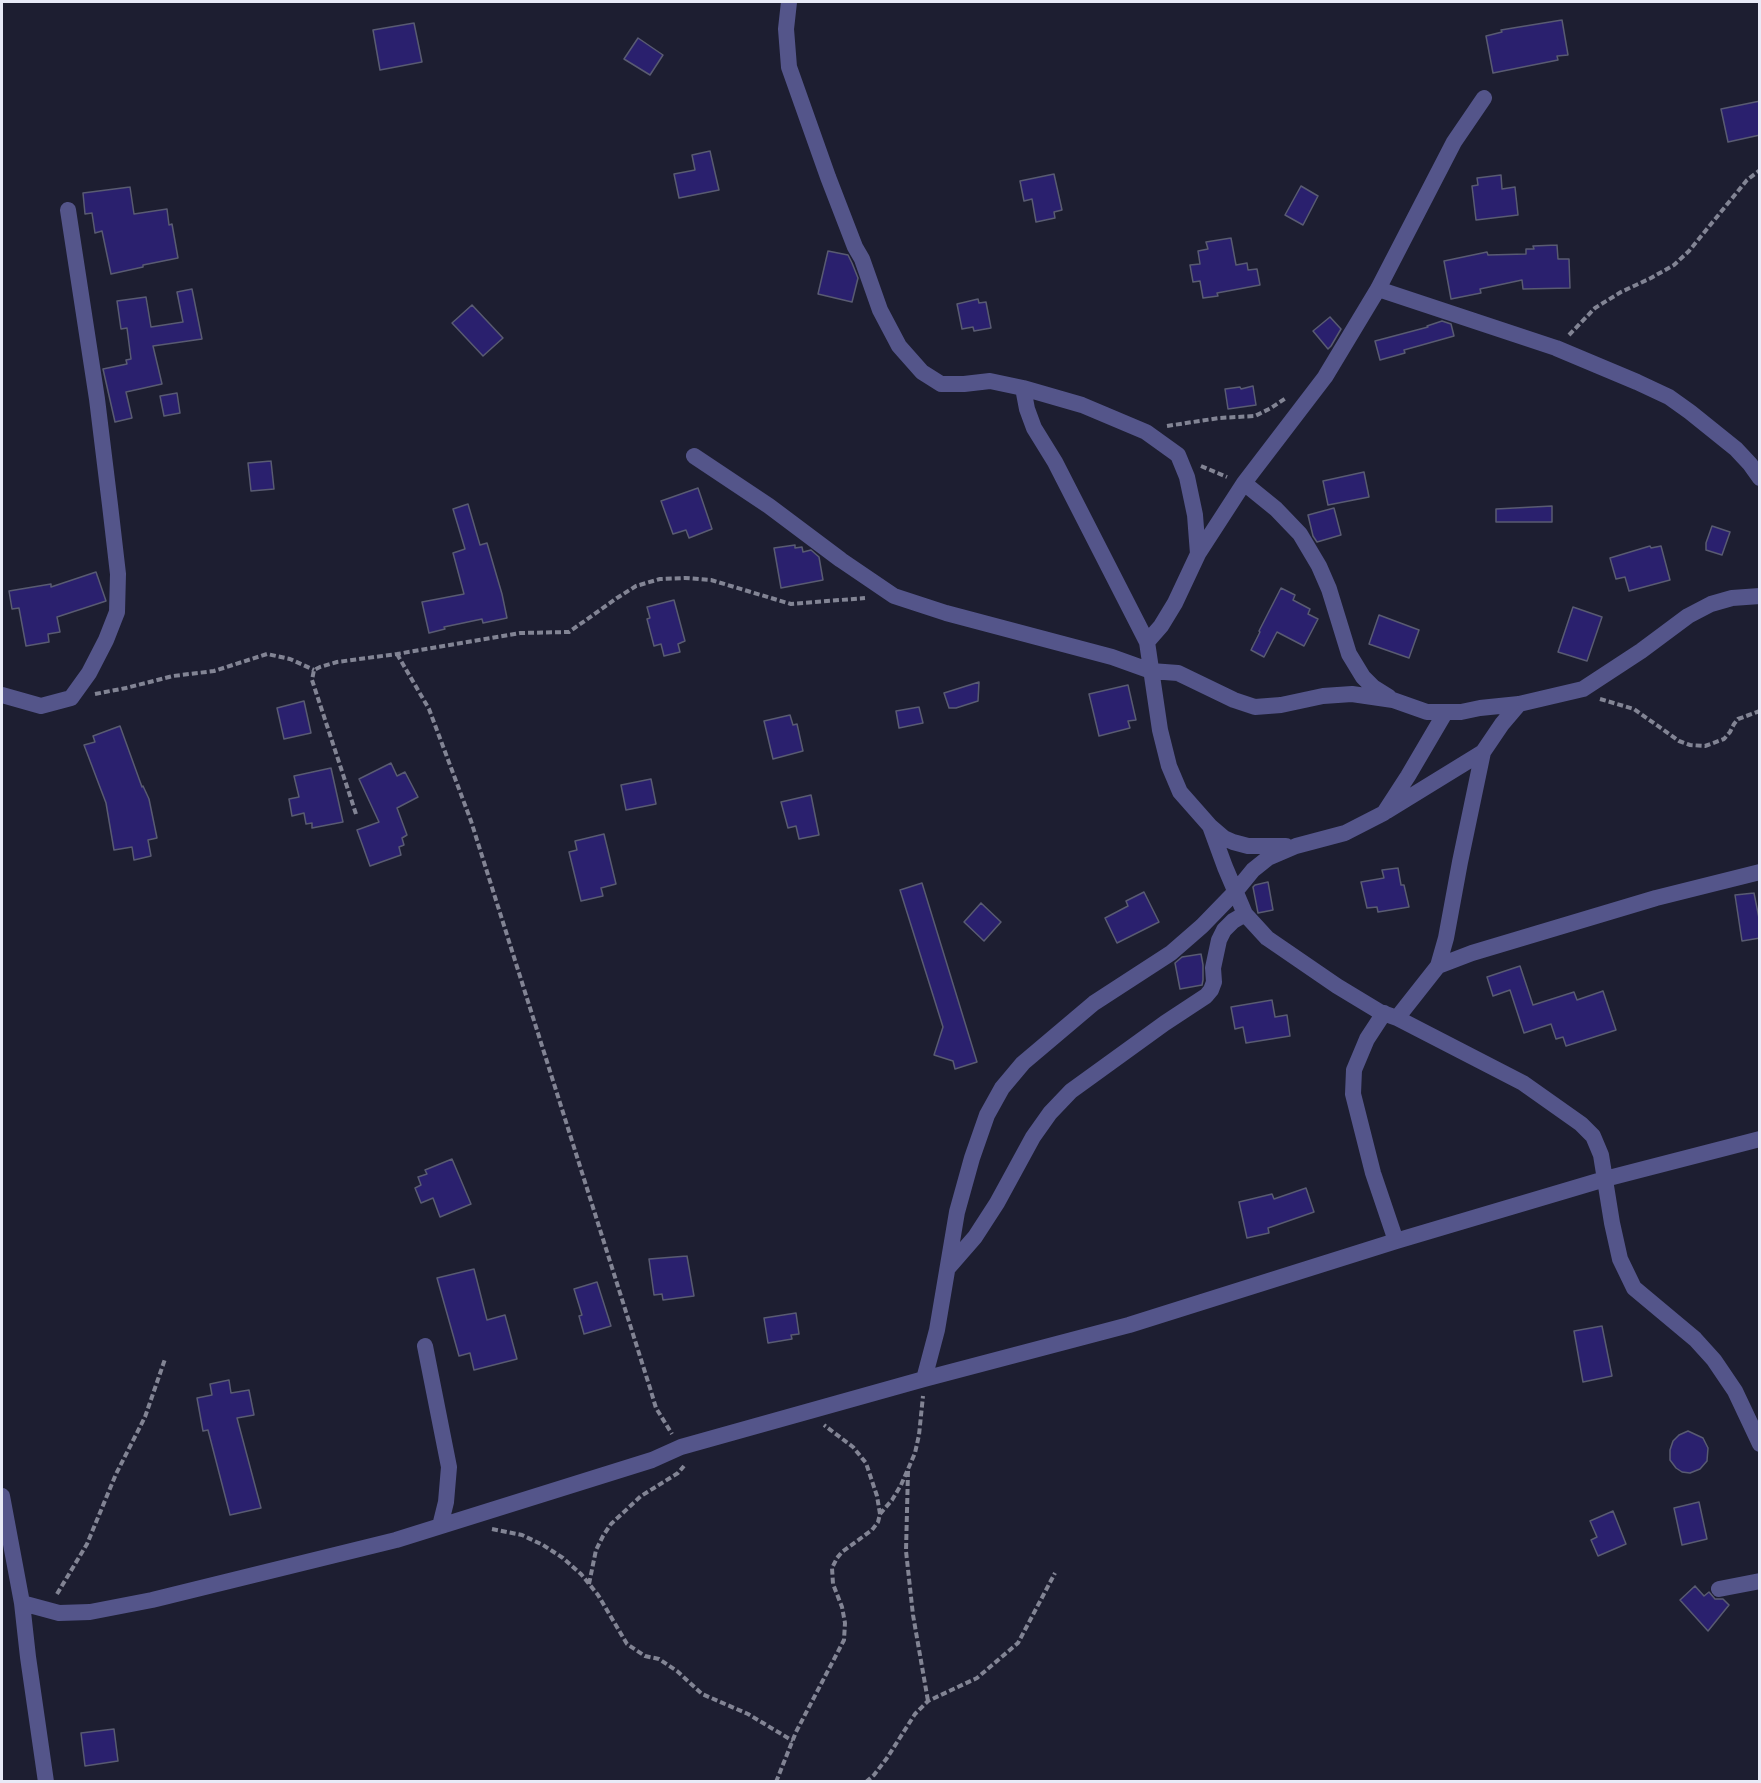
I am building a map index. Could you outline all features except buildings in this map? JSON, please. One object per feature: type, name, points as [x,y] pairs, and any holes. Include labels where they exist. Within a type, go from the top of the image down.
[{"type":"street","points":[[789,2],[786,29],[789,67],[839,207],[862,259],[880,310],[899,346],[921,372],[941,384],[990,381],[1023,388],[1082,405],[1146,432],[1178,455],[1187,477],[1195,515],[1198,555]]},
{"type":"street","points":[[1147,642],[1161,626],[1198,555],[1244,483],[1325,377],[1377,289],[1454,142],[1484,98]]},
{"type":"street","points":[[2,695],[41,706],[71,698],[89,673],[117,612],[118,574],[95,388],[68,210]]},
{"type":"street","points":[[1377,289],[1556,348],[1669,397],[1736,449],[1760,478]]},
{"type":"street","points":[[1023,388],[1034,428],[1055,462],[1147,642],[1160,730],[1169,766],[1180,792],[1224,837],[1240,844],[1264,847],[1296,846]]},
{"type":"street","points":[[694,456],[769,506],[840,560],[894,596],[946,613],[1112,657],[1151,671],[1178,673],[1234,700],[1255,707],[1281,705],[1323,696],[1352,694],[1393,700],[1427,712],[1445,713],[1519,704],[1583,689],[1641,651],[1688,616],[1711,604],[1732,598],[1760,596]]},
{"type":"street","points":[[1244,483],[1276,509],[1300,534],[1319,566],[1329,589],[1349,654],[1363,677],[1373,687],[1393,700]]},
{"type":"street","points":[[1438,966],[1446,938],[1483,752],[1519,704]]},
{"type":"street","points":[[1384,813],[1445,713]]},
{"type":"street","points":[[924,1379],[937,1330],[957,1212],[972,1158],[987,1115],[1002,1088],[1023,1063],[1094,1003],[1171,953],[1202,926],[1268,858],[1296,846],[1345,833],[1384,813],[1483,752]]},
{"type":"street","points":[[1210,825],[1245,914],[1267,938],[1337,986],[1390,1016],[1523,1083],[1581,1124],[1593,1136],[1601,1155],[1620,1259],[1634,1288],[1695,1339],[1714,1360],[1736,1391],[1760,1444]]},
{"type":"street","points":[[1396,1241],[1373,1173],[1353,1094],[1354,1070],[1367,1039],[1438,966],[1472,953],[1635,905],[1760,872]]},
{"type":"street","points":[[948,1269],[975,1237],[992,1211],[1033,1137],[1050,1113],[1071,1091],[1206,996],[1214,982],[1213,968],[1219,940],[1224,930],[1233,921],[1245,914]]},
{"type":"street","points":[[22,1603],[59,1613],[90,1612],[152,1600],[396,1540],[652,1460],[688,1445],[1129,1325],[1396,1241],[1605,1179],[1760,1139]]},
{"type":"street","points":[[425,1346],[449,1467],[446,1502],[440,1526]]},
{"type":"street","points":[[2,1496],[22,1603],[46,1782]]},
{"type":"street","points":[[1719,1589],[1760,1581]]},
{"type":"path","points":[[1556,348],[1595,308],[1620,292],[1674,265],[1689,251],[1747,180],[1760,171]]},
{"type":"path","points":[[1146,432],[1176,424],[1255,416],[1282,399],[1292,396],[1308,400]]},
{"type":"path","points":[[1178,455],[1244,483]]},
{"type":"path","points":[[71,698],[126,688],[172,676],[214,671],[267,654],[290,659],[314,670],[337,662],[520,633],[569,632],[636,586],[660,579],[711,580],[791,604],[894,596]]},
{"type":"path","points":[[397,654],[429,709],[459,787],[656,1408],[688,1445],[689,1460],[678,1473],[641,1496],[611,1524],[596,1550],[589,1584]]},
{"type":"path","points":[[314,670],[312,680],[356,814]]},
{"type":"path","points":[[1597,699],[1634,709],[1679,741],[1690,745],[1706,746],[1724,740],[1738,719],[1760,711]]},
{"type":"path","points":[[48,1610],[87,1544],[116,1474],[145,1417],[165,1359]]},
{"type":"path","points":[[880,1514],[892,1500],[915,1453],[919,1436],[924,1379]]},
{"type":"path","points":[[776,1782],[793,1741],[844,1640],[845,1623],[842,1607],[833,1584],[832,1568],[842,1552],[872,1530],[880,1514],[877,1496],[866,1463],[853,1447],[830,1429],[803,1413]]},
{"type":"path","points":[[908,1471],[906,1551],[913,1615],[928,1701]]},
{"type":"path","points":[[491,1528],[522,1535],[563,1558],[598,1595],[627,1644],[645,1656],[659,1659],[677,1671],[702,1694],[748,1714],[793,1741]]},
{"type":"path","points":[[867,1782],[887,1758],[915,1714],[928,1701],[977,1678],[1018,1643],[1055,1573]]}]
